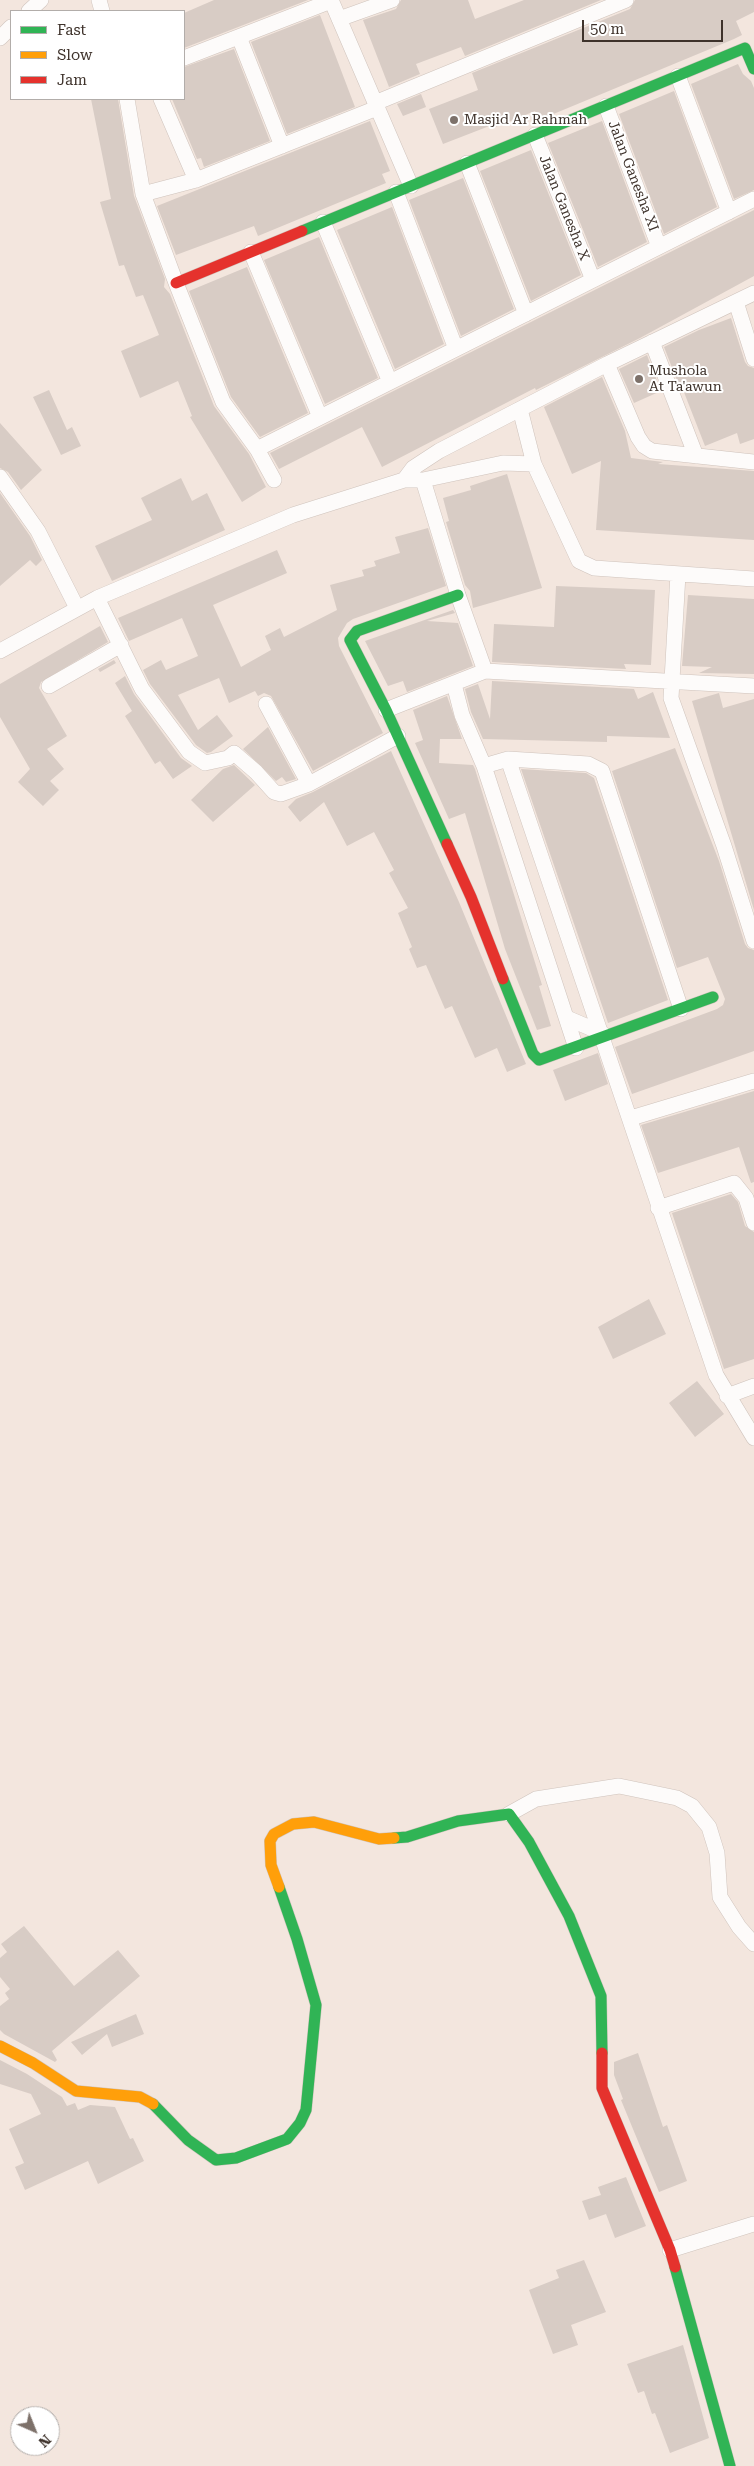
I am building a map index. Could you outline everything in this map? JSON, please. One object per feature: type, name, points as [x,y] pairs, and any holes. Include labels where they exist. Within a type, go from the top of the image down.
[{"type":"street","points":[[30,10],[41,0]]},
{"type":"street","points":[[185,58],[239,38],[331,0],[411,186]]},
{"type":"street","points":[[339,19],[392,0]]},
{"type":"street","points":[[143,194],[196,180],[282,146],[626,0]]},
{"type":"street","points":[[0,38],[10,28]]},
{"type":"street","points":[[239,38],[282,146]]},
{"type":"street","points":[[176,283],[745,48],[754,69]]},
{"type":"street","points":[[678,76],[730,212]]},
{"type":"street","points":[[127,100],[143,194],[176,283],[223,402],[258,449],[274,480]]},
{"type":"street","points":[[161,100],[196,180]]},
{"type":"street","name":"Jalan Ganesha XI","points":[[606,106],[659,247]]},
{"type":"street","name":"Jalan Ganesha X","points":[[534,135],[593,280]]},
{"type":"street","points":[[466,163],[526,314]]},
{"type":"street","points":[[396,192],[456,349]]},
{"type":"street","points":[[258,449],[754,199]]},
{"type":"street","points":[[323,222],[390,382]]},
{"type":"street","points":[[251,252],[320,417]]},
{"type":"street","points":[[404,480],[413,468],[439,451],[607,364],[754,293]]},
{"type":"street","points":[[736,302],[754,359]]},
{"type":"street","points":[[652,342],[696,456]]},
{"type":"street","points":[[607,364],[638,438],[644,446],[652,451],[754,462]]},
{"type":"street","points":[[520,409],[534,464],[579,561],[594,568],[754,579]]},
{"type":"street","points":[[0,652],[97,598],[285,518],[404,480],[423,480],[515,461],[534,464]]},
{"type":"street","points":[[0,477],[38,531],[77,608]]},
{"type":"street","points":[[423,480],[458,595],[485,671]]},
{"type":"street","points":[[678,574],[670,698],[724,846],[754,941]]},
{"type":"street","points":[[458,595],[357,631],[350,640],[386,710],[471,897],[533,1054],[539,1060],[544,1060],[576,1048],[602,1035],[713,997]]},
{"type":"street","points":[[97,598],[142,688],[189,752],[205,763],[228,758],[234,753],[256,772],[274,792],[280,794],[309,784],[398,736]]},
{"type":"street","points":[[49,686],[120,645]]},
{"type":"street","points":[[386,710],[485,671],[754,686]]},
{"type":"street","points":[[454,684],[462,715],[484,766],[576,1048]]},
{"type":"street","points":[[266,704],[309,784]]},
{"type":"street","points":[[484,766],[508,759],[588,764],[602,771],[682,1009]]},
{"type":"street","points":[[508,759],[631,1118],[632,1129],[658,1208],[716,1375],[754,1438]]},
{"type":"street","points":[[567,1018],[602,1035]]},
{"type":"street","points":[[631,1118],[754,1080]]},
{"type":"street","points":[[658,1208],[734,1183],[746,1198],[754,1224]]},
{"type":"street","points":[[727,1396],[754,1386]]},
{"type":"street","points":[[0,2046],[33,2063],[76,2091],[140,2096],[149,2100],[159,2108],[188,2140],[216,2160],[236,2158],[287,2138],[300,2123],[306,2110],[309,2087],[309,2061],[316,2005],[297,1939],[271,1865],[270,1841],[274,1834],[293,1824],[314,1822],[379,1839],[406,1838],[458,1821],[509,1814],[536,1799],[619,1786],[677,1798],[692,1806],[709,1827],[717,1853],[720,1897],[739,1927],[754,1944]]},
{"type":"street","points":[[509,1814],[529,1842],[569,1916],[601,1996],[602,2088],[670,2250],[730,2466]]},
{"type":"street","points":[[670,2250],[754,2224]]},
{"type":"building","points":[[214,0],[308,0],[185,48],[185,13]]},
{"type":"building","points":[[401,0],[468,0],[475,19],[524,0],[601,0],[465,56],[461,47],[416,64],[420,74],[389,87],[363,20],[396,9]]},
{"type":"building","points":[[635,0],[754,0],[754,12],[736,21],[742,35],[734,39],[539,120],[535,111],[493,128],[492,125],[443,144],[429,109],[478,90],[472,73],[630,9]]},
{"type":"building","points":[[320,15],[355,107],[287,134],[251,42]]},
{"type":"building","points":[[234,49],[270,141],[204,167],[201,158],[197,159],[172,100],[185,100],[185,67]]},
{"type":"building","points":[[738,64],[754,88],[754,190],[734,199],[691,84]]},
{"type":"building","points":[[674,91],[717,207],[664,234],[619,114]]},
{"type":"building","points":[[421,94],[426,107],[403,116],[397,104]]},
{"type":"building","points":[[91,100],[118,100],[134,196],[165,279],[164,287],[170,294],[214,406],[249,454],[266,487],[242,502],[190,417],[192,416],[178,381],[140,398],[121,351],[159,335],[143,295],[136,297],[124,265],[119,266],[100,202],[111,199]]},
{"type":"building","points":[[370,121],[390,171],[382,174],[386,183],[258,236],[254,226],[176,255],[157,206]]},
{"type":"building","points":[[602,121],[647,242],[598,267],[548,143]]},
{"type":"building","points":[[531,150],[581,275],[531,301],[480,171]]},
{"type":"building","points":[[463,178],[514,309],[461,336],[409,200]]},
{"type":"building","points":[[392,207],[444,344],[395,369],[337,230]]},
{"type":"building","points":[[754,210],[754,276],[640,338],[536,390],[535,388],[382,467],[362,427],[279,469],[270,453]]},
{"type":"building","points":[[319,237],[378,378],[325,404],[264,260]]},
{"type":"building","points":[[247,267],[308,413],[260,437],[231,397],[189,291]]},
{"type":"building","points":[[731,318],[745,362],[748,366],[754,368],[754,439],[740,444],[737,433],[705,446],[664,347],[699,330]]},
{"type":"building","name":"Mushola At Ta'awun","points":[[647,355],[661,391],[634,403],[619,369]]},
{"type":"building","points":[[602,377],[625,431],[631,458],[663,462],[658,464],[754,471],[754,540],[596,530],[601,461],[572,474],[544,407]]},
{"type":"building","points":[[49,390],[67,430],[72,427],[81,446],[61,455],[33,397]]},
{"type":"building","points":[[0,423],[42,470],[21,490],[8,472],[0,468]]},
{"type":"building","points":[[507,474],[542,588],[473,608],[470,591],[465,585],[446,522],[449,521],[443,498],[471,490],[470,486]]},
{"type":"building","points":[[181,478],[192,501],[207,493],[225,530],[112,581],[95,546],[152,520],[141,498]]},
{"type":"building","points":[[0,493],[30,536],[42,560],[36,566],[30,560],[0,586]]},
{"type":"building","points":[[428,528],[446,586],[353,619],[347,623],[338,638],[339,646],[383,733],[313,771],[271,696],[264,693],[258,696],[255,691],[229,703],[219,678],[178,695],[198,730],[217,715],[233,736],[207,753],[196,745],[150,684],[143,670],[161,660],[166,670],[198,656],[182,618],[129,641],[118,618],[277,550],[287,573],[213,605],[241,667],[271,650],[265,636],[280,628],[284,637],[337,610],[330,585],[364,576],[362,570],[376,566],[374,561],[400,553],[395,537]]},
{"type":"building","points":[[556,586],[655,590],[651,665],[624,664],[626,669],[492,662],[494,624],[554,627]]},
{"type":"building","points":[[688,595],[754,599],[754,674],[699,673],[712,667],[682,666]]},
{"type":"building","points":[[453,610],[455,613],[427,621],[458,623],[473,666],[407,692],[403,681],[388,686],[365,641]]},
{"type":"building","points":[[100,626],[108,642],[41,682],[39,688],[67,736],[47,749],[64,769],[50,781],[59,790],[43,806],[18,782],[30,769],[0,717],[0,684]]},
{"type":"building","points":[[114,660],[116,663],[100,672],[98,669]]},
{"type":"building","points":[[125,676],[134,694],[181,758],[192,766],[173,779],[160,761],[155,764],[125,716],[132,711],[115,683]]},
{"type":"building","points":[[492,681],[634,689],[638,699],[653,692],[670,738],[607,736],[607,742],[483,739],[471,712],[465,689],[478,684],[490,719]]},
{"type":"building","points":[[719,693],[723,708],[754,699],[754,910],[692,701]]},
{"type":"building","points":[[447,696],[462,739],[440,739],[439,763],[473,765],[475,769],[542,985],[539,986],[551,1026],[537,1030],[505,949],[465,813],[449,819],[415,743],[423,740],[413,710]]},
{"type":"building","points":[[268,727],[296,779],[286,782],[282,777],[276,781],[243,749]]},
{"type":"building","points":[[675,748],[719,861],[745,944],[748,948],[754,950],[754,1051],[632,1094],[615,1047],[717,1009],[723,1005],[725,999],[708,957],[677,968],[612,771]]},
{"type":"building","points":[[391,751],[459,902],[526,1064],[507,1072],[497,1048],[475,1058],[452,1006],[445,1009],[426,965],[417,968],[409,949],[412,947],[398,913],[408,908],[389,873],[394,870],[374,832],[347,846],[324,802],[300,822],[288,807],[296,799]]},
{"type":"building","points":[[234,765],[255,785],[213,822],[191,800],[223,769]]},
{"type":"building","points":[[521,769],[586,773],[594,778],[668,1000],[608,1023]]},
{"type":"building","points":[[598,1053],[608,1084],[565,1101],[553,1070]]},
{"type":"building","points":[[754,1091],[754,1182],[751,1183],[739,1147],[658,1173],[641,1125]]},
{"type":"building","points":[[731,1194],[738,1202],[745,1226],[754,1232],[754,1359],[724,1369],[672,1213]]},
{"type":"building","points":[[649,1299],[666,1334],[613,1359],[598,1327]]},
{"type":"building","points":[[697,1381],[724,1414],[695,1437],[669,1403]]},
{"type":"building","points":[[24,1926],[74,1986],[118,1950],[140,1976],[52,2051],[57,2060],[55,2062],[0,2030],[0,2006],[9,1999],[5,1993],[10,1989],[0,1977],[0,1958],[7,1952],[1,1944]]},
{"type":"building","points":[[136,2014],[144,2034],[112,2047],[107,2034],[82,2055],[71,2042]]},
{"type":"building","points":[[638,2053],[663,2127],[667,2125],[687,2181],[659,2192],[621,2100],[623,2099],[614,2075],[614,2062]]},
{"type":"building","points":[[0,2060],[27,2074],[62,2097],[67,2106],[75,2103],[78,2110],[90,2105],[115,2107],[130,2139],[133,2138],[144,2161],[98,2184],[88,2161],[25,2190],[15,2167],[24,2163],[9,2129],[41,2114],[31,2094],[0,2084]]},
{"type":"building","points":[[626,2177],[646,2226],[615,2238],[606,2214],[589,2220],[582,2201],[601,2195],[598,2187]]},
{"type":"building","points":[[584,2260],[606,2312],[571,2325],[578,2345],[553,2354],[529,2290],[559,2278],[556,2270]]},
{"type":"building","points":[[683,2345],[709,2438],[670,2453],[655,2413],[652,2414],[644,2391],[638,2393],[627,2364]]},
{"type":"traffic: fast","points":[[302,231],[745,48],[754,69]]},
{"type":"traffic: fast","points":[[447,844],[386,710],[350,640],[357,631],[458,595]]},
{"type":"traffic: fast","points":[[503,979],[533,1054],[539,1060],[713,997]]},
{"type":"traffic: fast","points":[[394,1838],[407,1837],[458,1821],[509,1814],[529,1842],[569,1916],[601,1996],[602,2053]]},
{"type":"traffic: fast","points":[[153,2104],[188,2140],[216,2160],[236,2158],[287,2139],[300,2123],[306,2110],[316,2005],[297,1939],[279,1887]]},
{"type":"traffic: fast","points":[[675,2267],[730,2466]]},
{"type":"traffic: slow","points":[[279,1887],[271,1865],[270,1841],[274,1834],[293,1824],[314,1822],[379,1839],[394,1838]]},
{"type":"traffic: slow","points":[[0,2046],[33,2063],[76,2091],[140,2097],[153,2104]]},
{"type":"traffic: jam","points":[[176,283],[302,231]]},
{"type":"traffic: jam","points":[[447,844],[471,897],[503,979]]},
{"type":"traffic: jam","points":[[602,2053],[602,2088],[670,2250],[675,2267]]},
{"type":"place","name":"Masjid Ar Rahmah","points":[[454,120]]},
{"type":"place","name":"Mushola At Ta'awun","points":[[639,379]]}]
